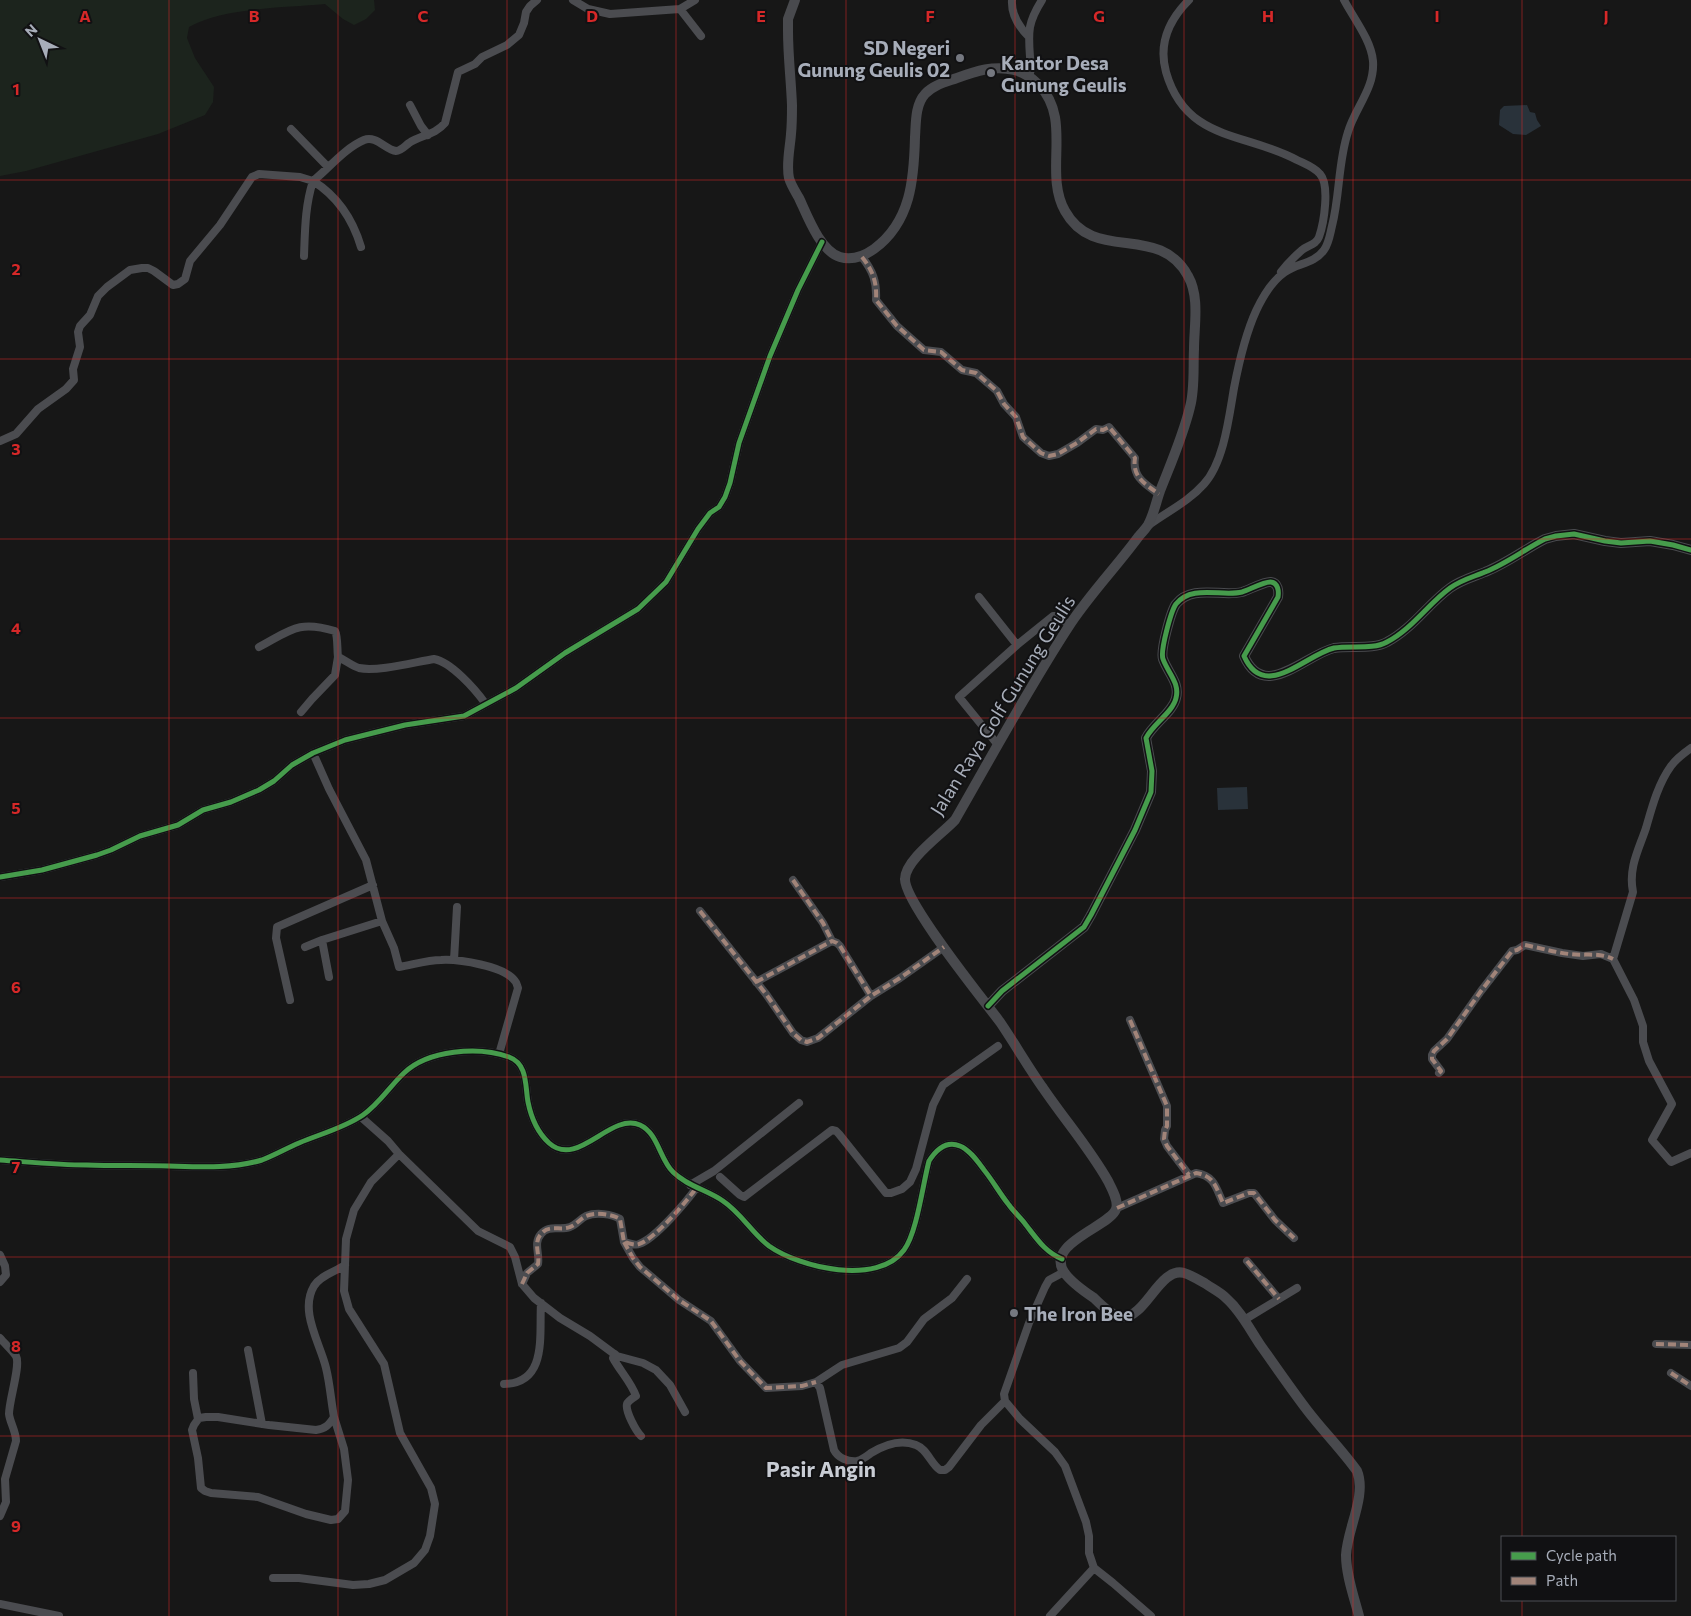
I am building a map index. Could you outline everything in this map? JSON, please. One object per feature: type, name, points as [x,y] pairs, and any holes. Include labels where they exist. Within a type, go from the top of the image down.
[{"type":"main road","points":[[794,0],[788,19],[792,108],[790,180],[804,211],[822,242],[836,256],[842,258],[862,257]]},
{"type":"main road","name":"Jalan Raya Golf Gunung Geulis","points":[[862,257],[878,246],[890,234],[897,226],[904,210],[910,193],[914,170],[917,113],[919,103],[925,94],[939,84],[986,68],[1011,69],[1029,76],[1045,91],[1053,108],[1057,140],[1056,187],[1061,203],[1069,218],[1082,230],[1097,239],[1149,247],[1168,254],[1183,268],[1192,284],[1195,301],[1191,401],[1180,441],[1147,527],[1088,599],[1070,625],[955,820],[910,864],[905,882],[912,900],[988,1006],[1109,1182],[1116,1197],[1117,1208]]},
{"type":"main road","points":[[988,1006],[1002,992],[1084,927],[1135,830],[1149,797],[1152,784],[1152,771],[1146,738],[1152,727],[1174,703],[1177,696],[1175,682],[1162,658],[1176,604],[1186,596],[1199,593],[1236,594],[1266,582],[1275,584],[1279,590],[1278,597],[1244,656],[1248,666],[1253,670],[1272,676],[1290,670],[1321,652],[1337,647],[1384,644],[1401,635],[1434,601],[1457,583],[1485,572],[1545,539],[1574,534],[1621,543],[1650,541],[1691,550]]},
{"type":"main road","points":[[1117,1208],[1113,1214],[1070,1244],[1064,1252],[1062,1259],[1064,1272],[1102,1305],[1114,1314],[1122,1317],[1135,1312],[1168,1278],[1175,1273],[1182,1272],[1225,1296],[1236,1308],[1307,1410],[1358,1474],[1360,1484],[1346,1555],[1359,1616]]},
{"type":"street","points":[[304,256],[305,216],[308,196],[313,181],[335,160],[365,140],[373,139],[393,150],[399,151],[420,136],[428,135],[440,128],[445,123],[458,72],[475,64],[482,57],[507,45],[519,35],[526,12],[538,0]]},
{"type":"street","points":[[573,0],[588,10],[602,13],[680,10],[695,0]]},
{"type":"street","points":[[1012,0],[1012,6],[1019,27],[1030,37]]},
{"type":"street","points":[[1029,76],[1032,68],[1030,22],[1042,0]]},
{"type":"street","points":[[1147,527],[1163,514],[1191,498],[1210,476],[1224,439],[1236,376],[1247,334],[1260,302],[1289,262],[1319,238],[1325,205],[1325,182],[1321,175],[1312,168],[1273,148],[1227,136],[1210,128],[1193,116],[1179,101],[1168,81],[1163,57],[1164,42],[1171,22],[1189,0]]},
{"type":"street","points":[[1278,278],[1293,268],[1317,258],[1327,243],[1337,205],[1344,146],[1372,76],[1373,63],[1369,46],[1344,0]]},
{"type":"street","points":[[680,10],[701,36]]},
{"type":"street","points":[[410,104],[428,135]]},
{"type":"street","points":[[291,130],[328,167]]},
{"type":"street","points":[[0,441],[16,434],[38,409],[66,389],[74,380],[73,369],[80,346],[78,332],[80,326],[90,315],[98,296],[130,270],[148,268],[173,285],[186,278],[190,261],[220,225],[252,177],[259,174],[300,177],[313,181],[347,213],[356,230],[361,247]]},
{"type":"street","points":[[0,877],[36,872],[97,855],[140,836],[178,825],[203,810],[231,802],[267,786],[292,765],[313,753],[345,740],[411,724],[464,716],[486,703],[502,697],[565,653],[632,614],[666,582],[698,529],[710,513],[720,507],[728,492],[741,438],[770,356],[822,242]]},
{"type":"street","points":[[862,257],[874,276],[877,285],[876,300],[892,320],[924,350],[941,352],[962,370],[976,373],[985,380],[997,391],[1004,404],[1016,417],[1023,437],[1041,453],[1049,456],[1058,454],[1096,429],[1103,430],[1109,427],[1135,458],[1134,467],[1136,474],[1159,494]]},
{"type":"street","points":[[979,596],[1017,644]]},
{"type":"street","points":[[998,745],[959,698],[1017,644],[1053,616],[1070,625]]},
{"type":"street","points":[[259,647],[295,628],[310,626],[335,631],[337,634],[338,656],[335,675],[301,712]]},
{"type":"street","points":[[338,656],[354,666],[366,668],[385,668],[434,659],[440,660],[463,679],[486,703]]},
{"type":"street","points":[[1613,959],[1633,892],[1632,883],[1638,847],[1653,804],[1671,767],[1691,748]]},
{"type":"street","points":[[313,753],[329,789],[366,860],[382,921],[394,948],[399,967],[439,960],[466,961],[494,968],[507,974],[515,981],[518,988],[499,1054]]},
{"type":"street","points":[[793,880],[824,923],[832,941],[837,943],[846,954],[871,996]]},
{"type":"street","points":[[290,1000],[276,938],[277,926],[373,885]]},
{"type":"street","points":[[454,960],[457,906]]},
{"type":"street","points":[[700,911],[793,1033],[801,1040],[807,1042],[818,1038],[871,996],[944,947]]},
{"type":"street","points":[[305,947],[382,921]]},
{"type":"street","points":[[322,940],[330,977]]},
{"type":"street","points":[[756,982],[832,941]]},
{"type":"street","points":[[1439,1073],[1441,1072],[1440,1069],[1432,1058],[1434,1051],[1447,1039],[1512,951],[1525,945],[1583,956],[1601,954],[1613,959],[1634,1000],[1643,1026],[1643,1042],[1649,1062],[1672,1104],[1652,1140],[1671,1162],[1691,1153]]},
{"type":"street","points":[[1130,1020],[1167,1106],[1167,1126],[1164,1138],[1167,1146],[1190,1175]]},
{"type":"street","points":[[720,1177],[744,1197],[832,1130],[839,1134],[886,1193],[902,1189],[910,1182],[916,1170],[933,1105],[944,1085],[998,1046]]},
{"type":"street","points":[[0,1160],[78,1165],[184,1167],[240,1165],[265,1159],[295,1144],[334,1130],[361,1117],[406,1072],[421,1061],[447,1053],[481,1052],[499,1054],[514,1059],[520,1064],[533,1120],[539,1131],[554,1146],[561,1149],[572,1149],[585,1144],[616,1126],[629,1123],[638,1124],[645,1128],[654,1139],[671,1171],[694,1186],[725,1202],[754,1232],[780,1253],[828,1268],[856,1271],[871,1270],[886,1265],[897,1258],[906,1248],[912,1230],[929,1161],[942,1146],[951,1144],[960,1146],[968,1151],[992,1180],[1008,1205],[1043,1247],[1052,1255],[1062,1259]]},
{"type":"street","points":[[624,1242],[636,1245],[644,1242],[681,1209],[694,1186],[799,1103]]},
{"type":"street","points":[[361,1117],[388,1141],[478,1231],[510,1247],[515,1257],[522,1284],[541,1304],[615,1354],[643,1363],[656,1370],[670,1385],[685,1412]]},
{"type":"street","points":[[922,1145],[931,1148],[935,1152]]},
{"type":"street","points":[[273,1578],[299,1578],[353,1585],[385,1580],[414,1563],[425,1550],[432,1528],[434,1496],[400,1433],[384,1364],[347,1305],[344,1292],[346,1236],[355,1208],[374,1179],[399,1154]]},
{"type":"street","points":[[1117,1208],[1190,1175],[1196,1173],[1206,1174],[1212,1179],[1223,1204],[1249,1193],[1254,1193],[1275,1220],[1294,1238]]},
{"type":"street","points":[[522,1284],[527,1273],[538,1264],[538,1238],[547,1229],[556,1227],[569,1228],[592,1214],[611,1215],[620,1218],[624,1242],[640,1267],[679,1300],[711,1321],[740,1360],[766,1388],[802,1386],[816,1382],[842,1365],[899,1348],[907,1342],[924,1319],[952,1298],[967,1279]]},
{"type":"street","points":[[0,1255],[5,1266],[6,1275],[0,1282]]},
{"type":"street","points":[[1247,1262],[1266,1282],[1278,1299]]},
{"type":"street","points":[[193,1373],[194,1399],[198,1419],[192,1430],[202,1489],[216,1494],[266,1499],[306,1514],[334,1521],[341,1517],[345,1511],[348,1480],[345,1454],[334,1417],[325,1366],[312,1327],[309,1308],[311,1292],[316,1282],[345,1265]]},
{"type":"street","points":[[1064,1272],[1049,1280],[1036,1307],[1004,1394],[1005,1401],[1065,1466],[1086,1522],[1089,1536],[1089,1553],[1094,1568],[1152,1616]]},
{"type":"street","points":[[1244,1320],[1297,1288]]},
{"type":"street","points":[[504,1384],[522,1381],[535,1369],[538,1356],[541,1304]]},
{"type":"street","points":[[0,1338],[15,1355],[18,1363],[12,1387],[9,1414],[16,1434],[16,1440],[5,1479],[6,1502],[0,1516]]},
{"type":"street","points":[[1656,1344],[1691,1345]]},
{"type":"street","points":[[248,1350],[262,1424]]},
{"type":"street","points":[[615,1354],[613,1358],[616,1365],[634,1389],[636,1396],[628,1402],[626,1408],[641,1436]]},
{"type":"street","points":[[1671,1373],[1691,1386]]},
{"type":"street","points":[[816,1382],[820,1388],[834,1450],[838,1456],[858,1461],[886,1445],[909,1444],[920,1448],[935,1466],[942,1470],[949,1467],[981,1425],[1005,1401]]},
{"type":"street","points":[[198,1419],[210,1417],[320,1430],[328,1425],[334,1417]]},
{"type":"street","points":[[1050,1616],[1094,1568]]},
{"type":"street","points":[[0,1604],[59,1616]]},
{"type":"shaded area","points":[[0,0],[374,0],[375,10],[366,19],[354,25],[343,19],[325,4],[237,12],[203,20],[189,27],[187,38],[195,58],[214,87],[213,102],[205,115],[158,134],[26,171],[0,176]]},
{"type":"shaded area","points":[[1527,105],[1530,112],[1535,113],[1541,126],[1526,135],[1513,134],[1499,125],[1500,110],[1504,106]]},
{"type":"shaded area","points":[[1247,787],[1248,809],[1218,810],[1217,788]]},
{"type":"marked path","points":[[862,257],[874,277],[876,300],[897,326],[924,350],[941,352],[962,370],[976,373],[997,391],[1004,404],[1016,417],[1023,437],[1041,453],[1049,456],[1058,454],[1096,429],[1103,430],[1109,427],[1135,458],[1138,475],[1149,487],[1159,494]]},
{"type":"marked path","points":[[793,880],[823,923],[832,941]]},
{"type":"marked path","points":[[700,911],[766,994],[793,1033],[801,1040],[807,1042],[818,1038],[871,996],[944,947]]},
{"type":"marked path","points":[[756,982],[832,941],[840,946],[871,996]]},
{"type":"marked path","points":[[1439,1073],[1441,1071],[1432,1059],[1434,1051],[1447,1039],[1512,951],[1525,945],[1575,955],[1597,955],[1613,959]]},
{"type":"marked path","points":[[1130,1020],[1167,1106],[1167,1126],[1164,1139],[1167,1146],[1189,1175]]},
{"type":"marked path","points":[[1117,1208],[1196,1173],[1211,1180],[1223,1203],[1249,1193],[1254,1193],[1275,1220],[1294,1238]]},
{"type":"marked path","points":[[522,1284],[527,1273],[538,1264],[537,1241],[544,1231],[551,1228],[570,1227],[586,1216],[604,1214],[620,1219],[624,1242],[637,1245],[646,1241],[662,1227],[697,1187]]},
{"type":"marked path","points":[[624,1242],[640,1267],[679,1300],[711,1321],[740,1361],[766,1388],[802,1386],[816,1382]]},
{"type":"marked path","points":[[1247,1261],[1279,1299]]},
{"type":"marked path","points":[[1656,1344],[1691,1345]]},
{"type":"marked path","points":[[1671,1373],[1691,1386]]},
{"type":"cycle path","points":[[0,877],[42,870],[97,855],[140,836],[178,825],[203,810],[231,802],[259,790],[274,781],[292,765],[313,753],[345,740],[405,725],[464,716],[516,688],[565,653],[638,609],[666,582],[698,529],[710,513],[719,507],[725,497],[739,443],[770,356],[798,290],[822,242]]},
{"type":"cycle path","points":[[988,1006],[1002,991],[1084,927],[1135,830],[1151,792],[1152,771],[1146,738],[1171,708],[1176,698],[1175,683],[1162,655],[1171,614],[1176,604],[1183,598],[1190,594],[1208,592],[1242,592],[1265,583],[1271,582],[1275,584],[1278,590],[1278,597],[1244,656],[1252,669],[1262,675],[1274,676],[1334,648],[1368,647],[1387,642],[1396,637],[1454,585],[1500,565],[1545,539],[1574,534],[1621,543],[1650,541],[1691,550]]},
{"type":"cycle path","points":[[0,1160],[65,1164],[204,1167],[251,1163],[356,1120],[374,1106],[404,1073],[426,1059],[454,1052],[483,1052],[509,1057],[520,1065],[523,1070],[533,1119],[541,1134],[549,1143],[560,1149],[571,1149],[583,1145],[617,1126],[629,1123],[640,1125],[651,1134],[673,1172],[723,1201],[769,1246],[800,1261],[838,1270],[876,1268],[892,1261],[904,1250],[913,1232],[929,1161],[938,1150],[950,1144],[960,1146],[970,1153],[1011,1208],[1038,1240],[1051,1253],[1062,1259]]},
{"type":"place","name":"SD Negeri Gunung Geulis 02","points":[[960,58]]},
{"type":"place","name":"Kantor Desa Gunung Geulis","points":[[991,73]]},
{"type":"place","name":"The Iron Bee","points":[[1014,1313]]},
{"type":"district","name":"Pasir Angin","points":[[821,1468]]}]
